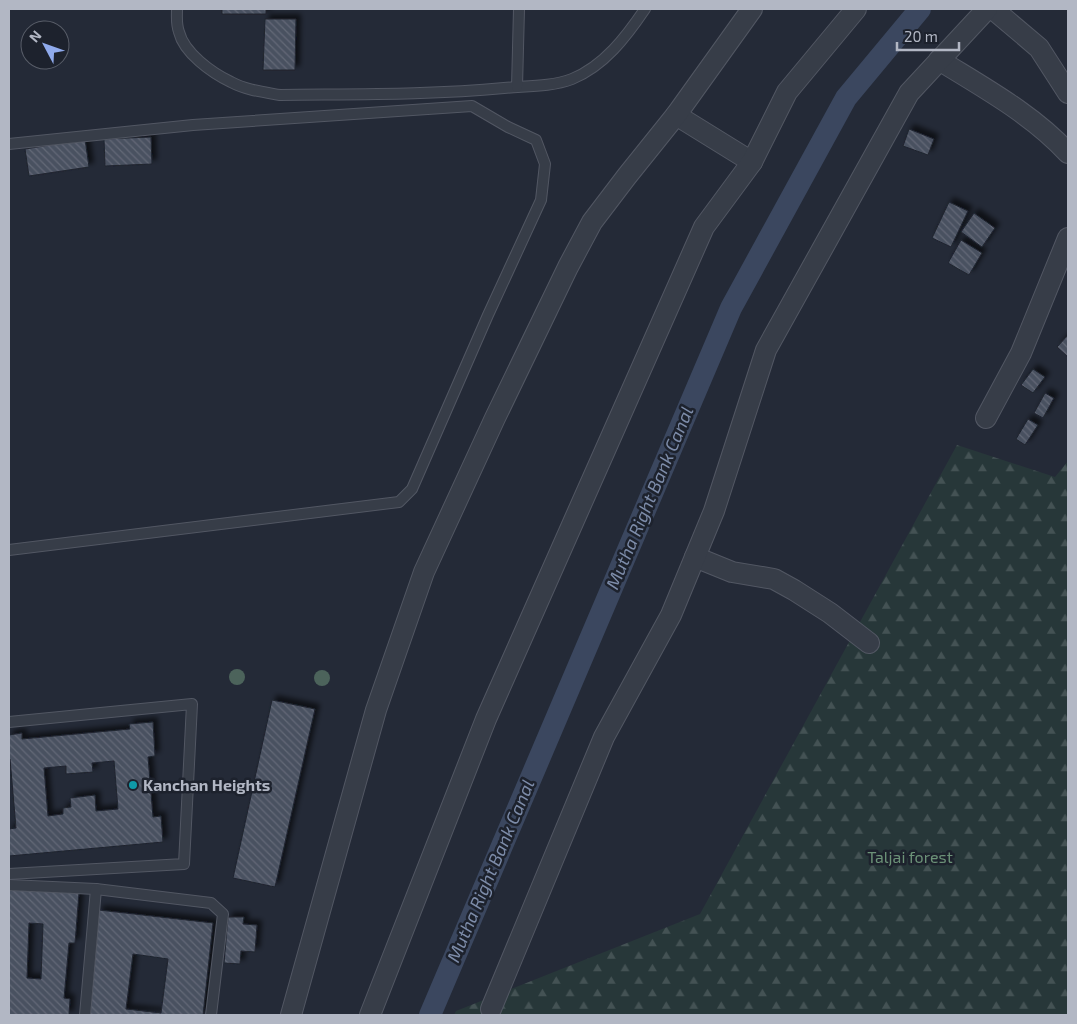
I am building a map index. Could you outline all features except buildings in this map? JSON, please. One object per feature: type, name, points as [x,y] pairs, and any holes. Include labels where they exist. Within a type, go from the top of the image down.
[{"type":"street","points":[[291,1015],[376,710],[424,572],[499,409],[592,222],[676,115],[752,9]]},
{"type":"street","points":[[370,1015],[486,719],[704,227],[752,162],[787,92],[856,9]]},
{"type":"street","points":[[491,1009],[604,737],[672,615],[714,511],[766,350],[909,93],[987,9]]},
{"type":"street","points":[[993,9],[1039,48],[1068,93]]},
{"type":"street","points":[[939,60],[1013,106],[1053,137],[1068,154]]},
{"type":"street","points":[[676,115],[752,162]]},
{"type":"street","points":[[986,418],[1021,354],[1068,238]]},
{"type":"street","points":[[695,557],[732,572],[774,579],[830,613],[869,643]]},
{"type":"lane","points":[[177,9],[179,34],[188,50],[199,61],[231,82],[258,91],[280,95],[455,93],[551,84],[572,79],[614,51],[645,9]]},
{"type":"lane","points":[[517,87],[519,9]]},
{"type":"lane","points":[[9,144],[193,125],[472,106],[508,127],[536,140],[545,164],[541,200],[412,488],[399,502],[9,550]]},
{"type":"lane","points":[[9,722],[192,704],[184,864],[9,874]]},
{"type":"lane","points":[[9,885],[96,889],[211,903],[223,914],[211,1015]]},
{"type":"lane","points":[[85,1015],[96,889]]},
{"type":"green space","name":"Taljai forest","points":[[957,445],[1055,477],[1068,461],[1068,1015],[454,1015],[456,1011],[700,914]]},
{"type":"waterway","name":"Mutha Right Bank Canal","points":[[430,1015],[731,308],[846,98],[920,9]]},
{"type":"place","name":"Kanchan Heights","points":[[133,785]]}]
